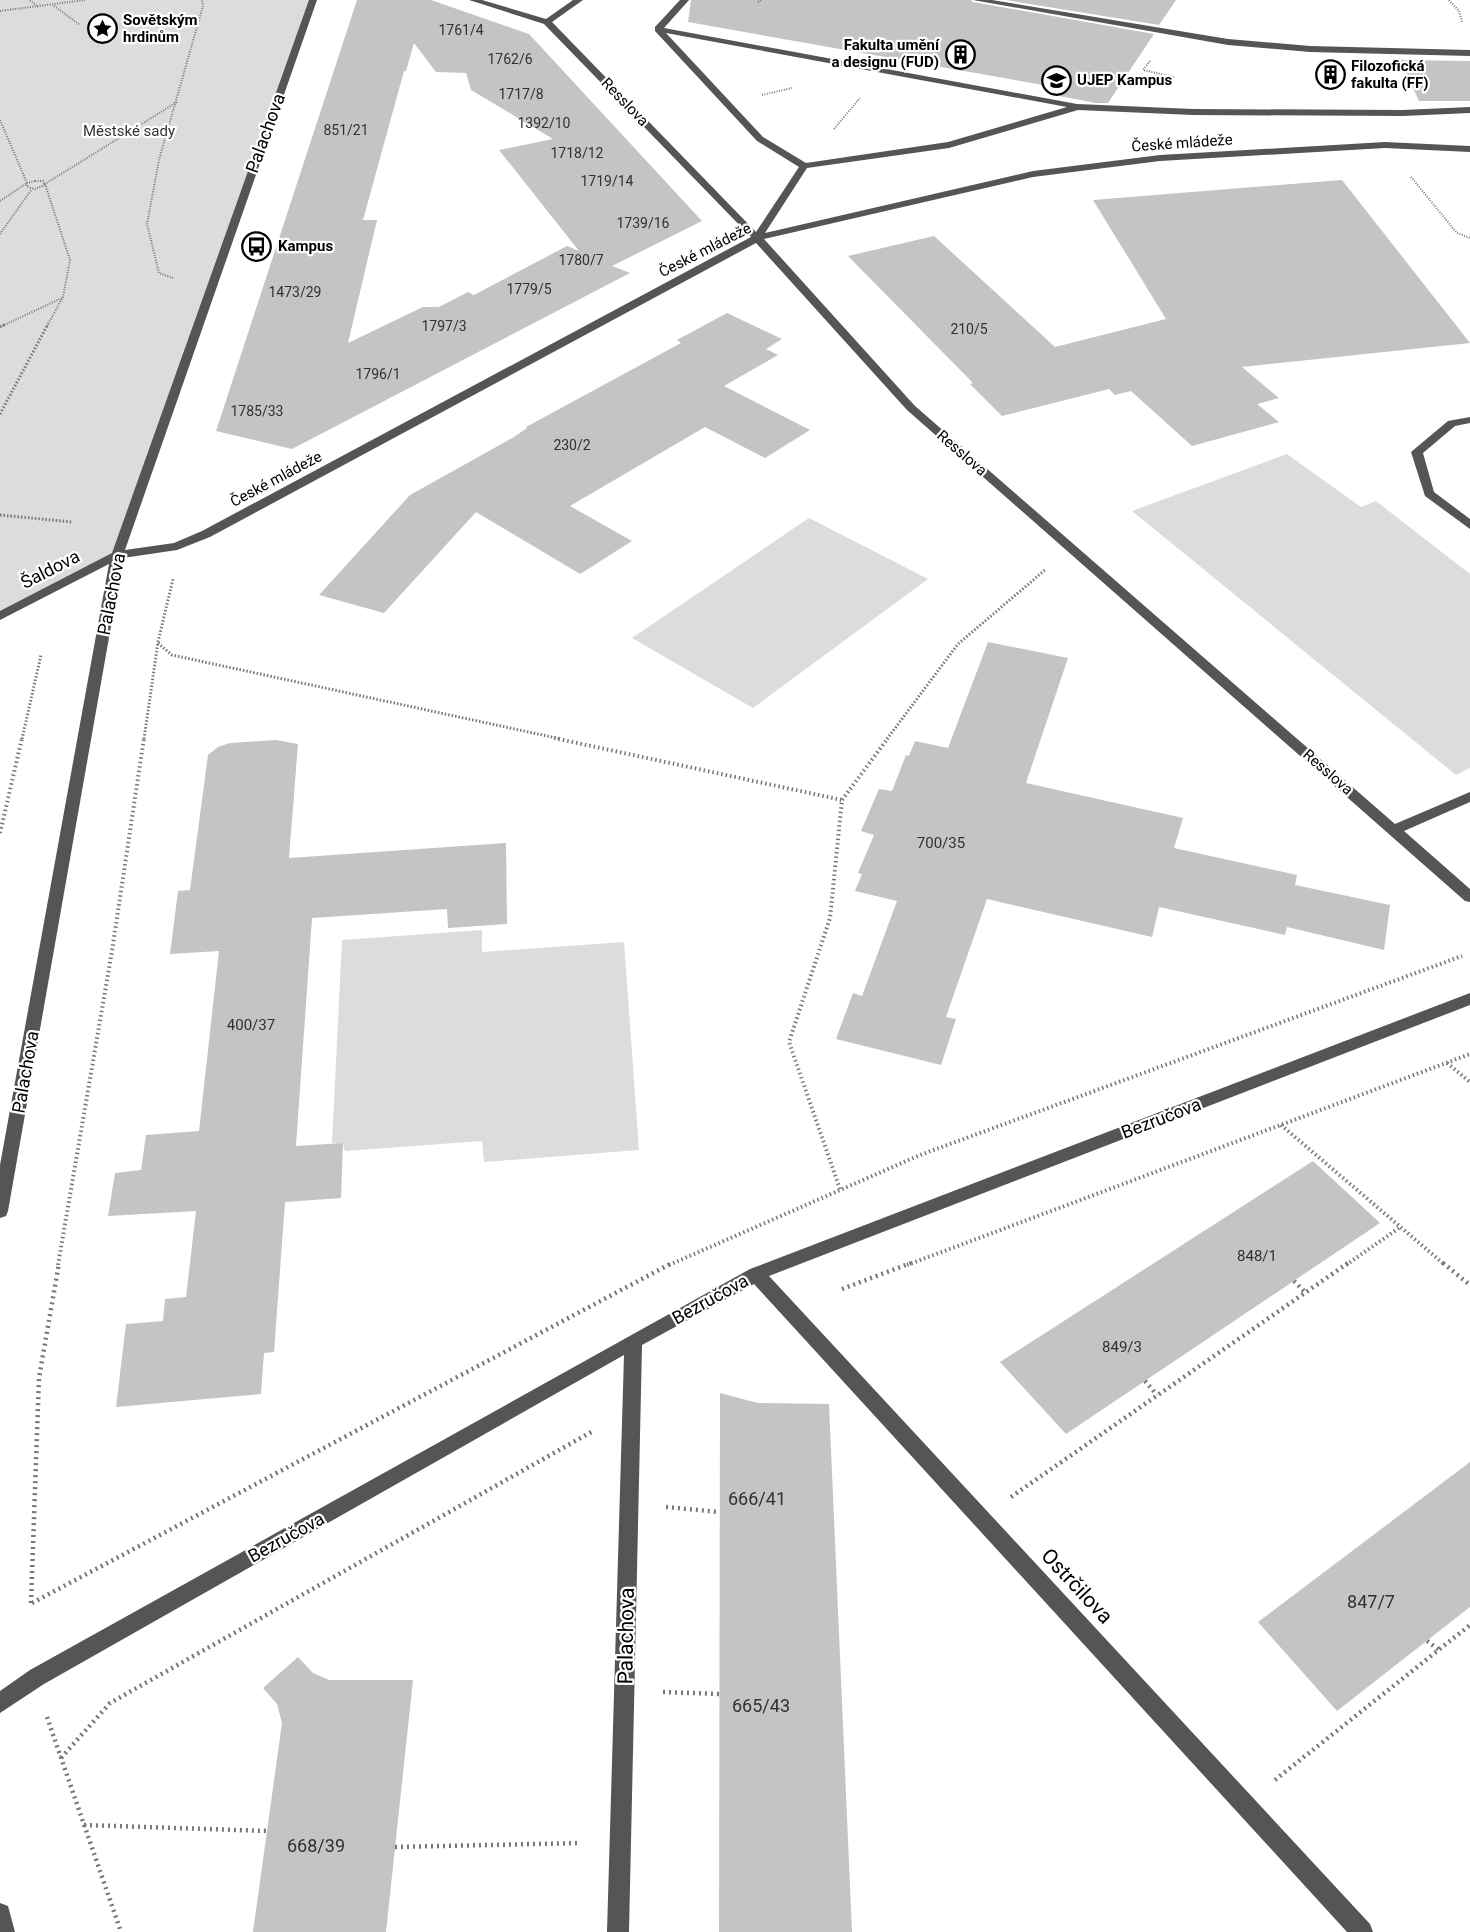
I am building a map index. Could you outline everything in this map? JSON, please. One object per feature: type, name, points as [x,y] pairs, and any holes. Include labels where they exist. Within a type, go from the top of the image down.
[{"type":"street","name":"Palachova","points":[[0,1211],[117,555],[313,0]]},
{"type":"street","name":"Resslova","points":[[473,0],[547,22],[756,238],[911,408],[1470,897]]},
{"type":"street","points":[[547,22],[579,0]]},
{"type":"street","points":[[658,29],[685,0]]},
{"type":"street","points":[[977,0],[1228,42],[1310,49],[1470,53]]},
{"type":"street","points":[[658,29],[1078,107],[1205,112],[1403,113],[1470,110]]},
{"type":"street","points":[[658,29],[760,139],[804,166],[949,145],[1078,107]]},
{"type":"street","name":"České mládeže","points":[[117,555],[177,546],[206,534],[756,238],[1033,174],[1149,160],[1385,145],[1470,149]]},
{"type":"street","points":[[756,238],[804,166]]},
{"type":"street","points":[[1470,420],[1452,423],[1417,452],[1429,494],[1470,525]]},
{"type":"street","name":"Šaldova","points":[[0,616],[117,555]]},
{"type":"street","points":[[1393,830],[1470,797]]},
{"type":"street","name":"Bezručova","points":[[0,1703],[37,1677],[756,1274],[1470,999]]},
{"type":"street","name":"Ostrčilova","points":[[756,1274],[1362,1932]]},
{"type":"street","name":"Palachova","points":[[618,1932],[633,1341]]},
{"type":"street","points":[[0,1914],[4,1932]]},
{"type":"path","points":[[30,0],[39,8]]},
{"type":"path","points":[[0,11],[39,8],[66,1],[85,0]]},
{"type":"path","points":[[173,278],[159,273],[147,224],[159,160],[203,6],[202,0]]},
{"type":"path","points":[[53,5],[80,25]]},
{"type":"path","points":[[1154,54],[1143,70],[1183,79]]},
{"type":"path","points":[[804,166],[883,69]]},
{"type":"path","points":[[726,103],[793,88]]},
{"type":"path","points":[[0,120],[27,187],[33,189],[41,188],[177,102]]},
{"type":"path","points":[[1405,170],[1457,233],[1470,238]]},
{"type":"path","points":[[0,201],[27,183],[39,180],[45,184],[70,260],[63,297],[0,414]]},
{"type":"path","points":[[0,234],[33,189]]},
{"type":"path","points":[[0,327],[63,297]]},
{"type":"path","points":[[0,514],[72,522]]},
{"type":"path","points":[[840,1189],[789,1042],[830,918],[843,800],[958,644],[1049,567]]},
{"type":"path","points":[[31,1603],[39,1378],[112,951],[158,642],[175,572]]},
{"type":"path","points":[[158,642],[172,655],[843,800]]},
{"type":"path","points":[[0,833],[41,655]]},
{"type":"path","points":[[842,1289],[1470,1054]]},
{"type":"path","points":[[1446,1063],[1470,1082]]},
{"type":"path","points":[[1281,1125],[1399,1228],[1470,1285]]},
{"type":"path","points":[[1003,1503],[1399,1228]]},
{"type":"path","points":[[1294,1281],[1306,1293]]},
{"type":"path","points":[[1145,1382],[1157,1395]]},
{"type":"path","points":[[62,1758],[110,1703],[598,1428]]},
{"type":"path","points":[[629,1503],[720,1512]]},
{"type":"path","points":[[1270,1784],[1470,1625]]},
{"type":"path","points":[[1427,1641],[1439,1650]]},
{"type":"path","points":[[625,1690],[720,1694]]},
{"type":"path","points":[[42,1706],[121,1932]]},
{"type":"path","points":[[84,1825],[267,1831]]},
{"type":"path","points":[[395,1847],[621,1842]]},
{"type":"green space","name":"Městské sady","points":[[0,0],[313,0],[117,555],[0,616]]},
{"type":"green space","points":[[1287,454],[1361,507],[1376,501],[1470,574],[1470,768],[1456,775],[1132,511]]},
{"type":"green space","points":[[809,518],[928,579],[753,708],[632,638]]},
{"type":"green space","points":[[482,930],[482,952],[624,942],[639,1150],[484,1162],[482,1141],[345,1151],[343,1143],[332,1143],[342,940]]},
{"type":"building","points":[[357,0],[431,0],[529,34],[702,221],[612,266],[630,273],[292,449],[216,431]],"holes":[[[414,43],[436,72],[466,73],[471,90],[553,139],[499,150],[579,251],[567,246],[474,295],[468,292],[439,307],[423,307],[348,343],[377,220],[363,220],[404,71],[406,71]]]},
{"type":"building","points":[[691,0],[971,0],[1154,34],[1108,103],[1096,103],[1049,94],[1054,87],[688,22]]},
{"type":"building","points":[[1006,0],[1176,0],[1159,25]]},
{"type":"building","points":[[1400,60],[1470,61],[1470,101],[1419,101]]},
{"type":"building","points":[[1342,180],[1470,343],[1242,367],[1279,398],[1257,404],[1279,422],[1192,446],[1131,391],[1115,395],[1109,389],[1002,416],[970,384],[973,383],[848,256],[934,236],[1055,347],[1166,319],[1093,200]]},
{"type":"building","points":[[727,313],[782,339],[766,349],[778,355],[724,386],[810,430],[765,458],[705,427],[570,506],[632,541],[580,574],[476,512],[384,613],[319,595],[410,495],[514,437],[526,427],[681,343],[677,340]]},
{"type":"building","points":[[988,642],[1068,658],[1026,783],[1183,818],[1174,848],[1297,875],[1295,885],[1390,905],[1384,950],[1287,927],[1285,935],[1159,907],[1152,937],[987,899],[946,1017],[956,1019],[941,1065],[836,1039],[853,993],[862,996],[897,901],[855,891],[862,874],[858,873],[874,835],[861,831],[879,789],[892,791],[906,755],[909,756],[915,741],[948,748]]},
{"type":"building","points":[[276,740],[298,744],[289,858],[506,843],[507,924],[448,928],[447,909],[312,918],[296,1146],[343,1143],[341,1198],[285,1202],[274,1352],[264,1353],[261,1394],[116,1407],[126,1324],[163,1321],[165,1299],[186,1297],[196,1211],[108,1216],[115,1173],[141,1170],[146,1135],[199,1131],[219,951],[170,954],[178,891],[190,890],[208,755],[218,747],[230,743]]},
{"type":"building","points":[[1313,1161],[1380,1223],[1066,1434],[1000,1362]]},
{"type":"building","points":[[720,1393],[758,1403],[829,1404],[852,1932],[719,1932]]},
{"type":"building","points":[[1470,1462],[1470,1607],[1337,1711],[1258,1622]]},
{"type":"building","points":[[298,1657],[313,1673],[329,1680],[413,1680],[386,1932],[253,1932],[282,1723],[277,1704],[263,1688]]},
{"type":"place","name":"Sovětským hrdinům","points":[[102,29]]},
{"type":"place","name":"Fakulta umění a designu (FUD)","points":[[960,54]]},
{"type":"place","name":"Filozofická fakulta (FF)","points":[[1330,75]]},
{"type":"place","name":"UJEP Kampus","points":[[1056,80]]},
{"type":"place","name":"Kampus","points":[[257,246]]}]
